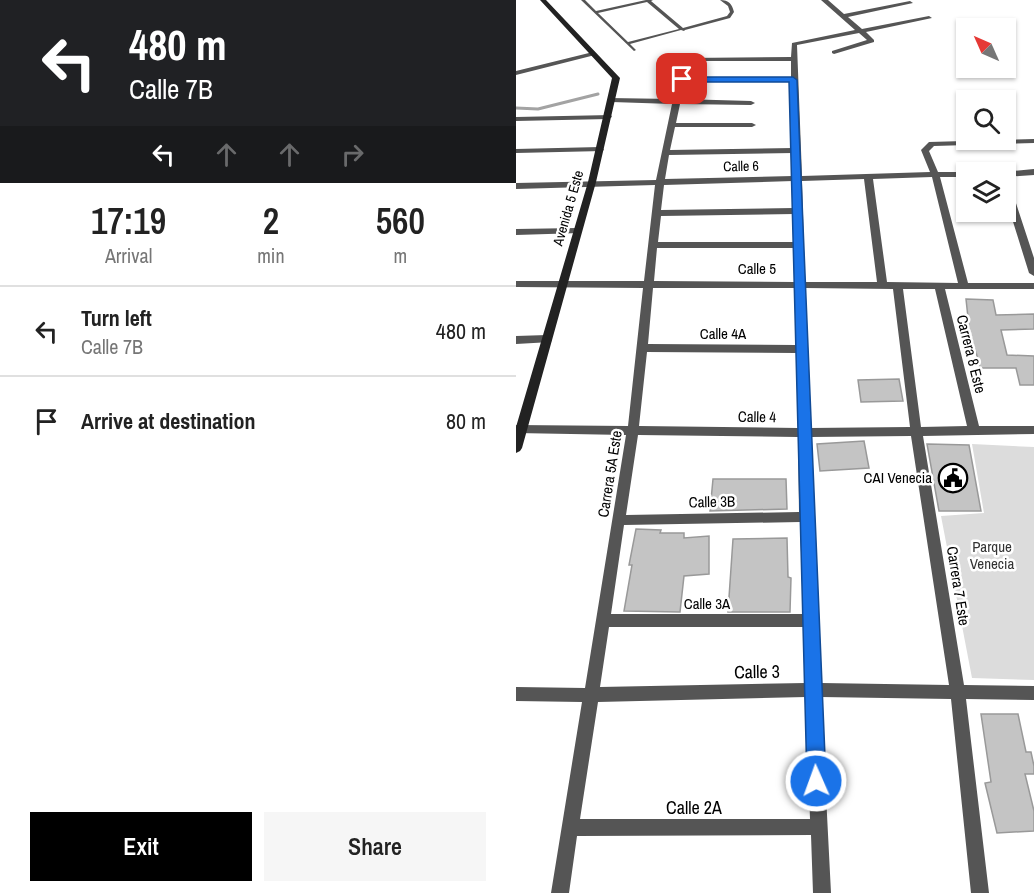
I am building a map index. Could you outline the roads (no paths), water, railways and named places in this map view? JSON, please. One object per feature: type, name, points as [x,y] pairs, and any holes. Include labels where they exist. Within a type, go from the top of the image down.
[{"type":"main road","name":"Avenida 5 Este","points":[[516,448],[519,429],[592,182],[616,78],[543,0]]},
{"type":"street","points":[[827,0],[872,42],[834,52]]},
{"type":"street","points":[[844,16],[910,3]]},
{"type":"street","points":[[822,893],[806,517],[793,80],[794,44],[929,18]]},
{"type":"street","points":[[516,72],[593,54]]},
{"type":"street","name":"Carrera 5A Este","points":[[560,893],[633,430],[643,348],[647,284],[660,181],[686,59],[794,59]]},
{"type":"street","points":[[682,79],[793,80]]},
{"type":"street","points":[[612,100],[752,103]]},
{"type":"street","points":[[516,119],[608,117]]},
{"type":"street","points":[[672,125],[752,125]]},
{"type":"street","points":[[964,285],[935,174],[925,150],[932,144],[1034,141]]},
{"type":"street","points":[[516,151],[600,149]]},
{"type":"street","points":[[666,153],[796,150]]},
{"type":"street","points":[[1016,173],[1034,172]]},
{"type":"street","name":"Calle 6","points":[[516,186],[592,182],[956,174]]},
{"type":"street","points":[[868,176],[882,285]]},
{"type":"street","points":[[657,213],[798,211]]},
{"type":"street","points":[[1016,217],[1034,273]]},
{"type":"street","points":[[516,232],[577,231]]},
{"type":"street","points":[[652,245],[799,245]]},
{"type":"street","name":"Calle 5","points":[[516,284],[1034,286]]},
{"type":"street","name":"Carrera 7 Este","points":[[898,285],[916,431],[958,693],[980,893]]},
{"type":"street","name":"Carrera 8 Este","points":[[939,285],[974,430]]},
{"type":"street","points":[[516,340],[547,339]]},
{"type":"street","name":"Calle 4A","points":[[643,348],[802,349]]},
{"type":"street","name":"Calle 4","points":[[519,429],[805,433],[1034,430]]},
{"type":"street","name":"Calle 3B","points":[[619,520],[806,517]]},
{"type":"street","name":"Calle 3A","points":[[602,620],[811,621]]},
{"type":"street","name":"Calle 3","points":[[516,694],[590,695],[813,690],[1034,693]]},
{"type":"street","name":"Calle 2A","points":[[570,828],[818,827]]},
{"type":"lane","points":[[583,0],[634,50]]},
{"type":"lane","points":[[595,12],[649,0],[683,30]]},
{"type":"lane","points":[[627,43],[729,17],[732,12],[730,5],[722,0]]},
{"type":"waterway","points":[[516,108],[538,109],[598,94]]},
{"type":"place","name":"CAI Venecia","points":[[953,478]]},
{"type":"park label","name":"Parque Venecia","points":[[992,556]]}]
